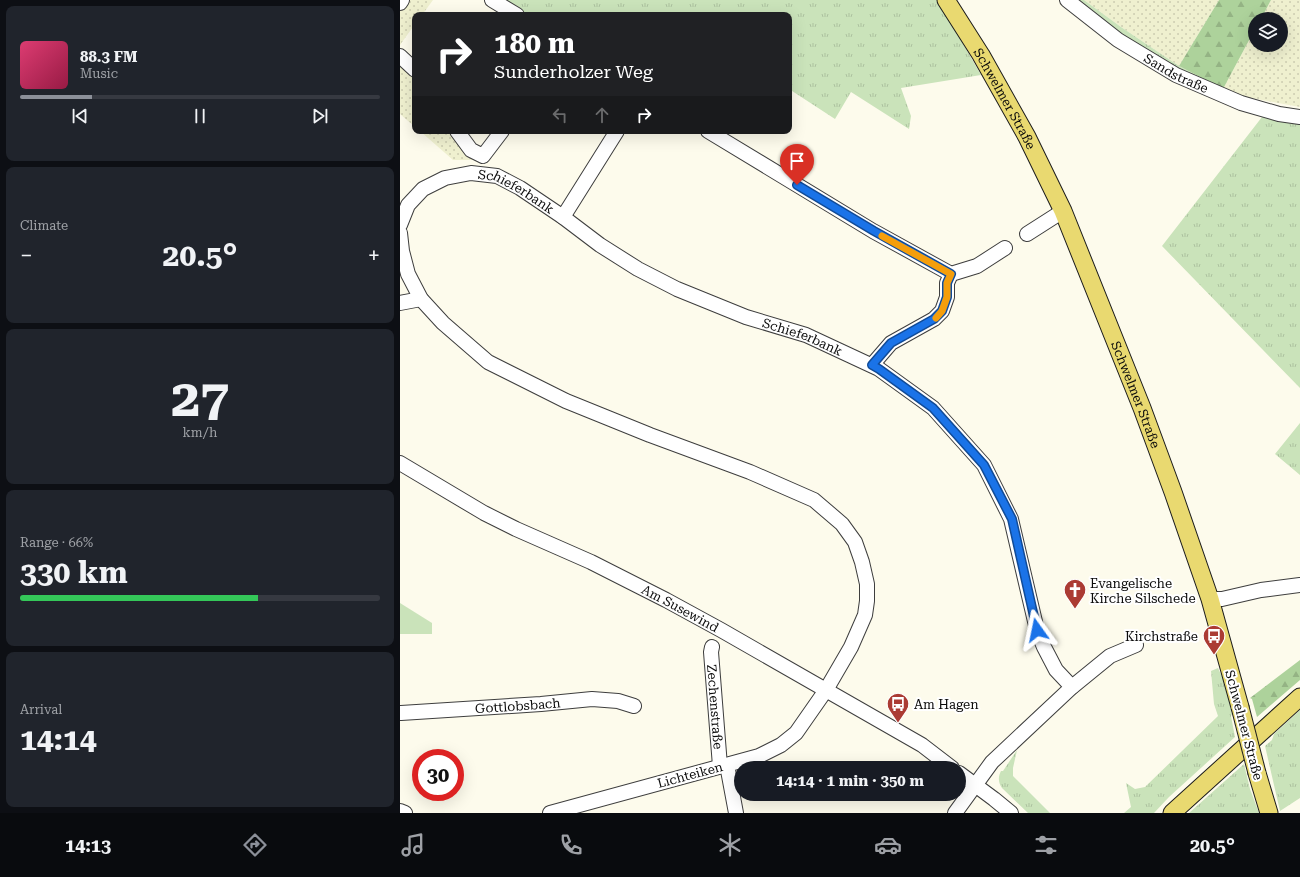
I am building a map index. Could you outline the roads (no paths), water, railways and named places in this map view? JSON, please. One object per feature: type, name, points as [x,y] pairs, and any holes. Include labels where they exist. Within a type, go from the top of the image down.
[{"type":"main road","name":"Schwelmer Straße","points":[[946,0],[981,55],[1027,137],[1063,211],[1142,408],[1210,599],[1269,813]]},
{"type":"main road","points":[[1172,813],[1300,697]]},
{"type":"street","points":[[492,0],[513,12]]},
{"type":"street","name":"Sandstraße","points":[[1067,0],[1118,40],[1176,75],[1241,103],[1279,114],[1300,117]]},
{"type":"street","points":[[400,56],[412,67]]},
{"type":"street","points":[[459,134],[471,150],[483,156],[500,134]]},
{"type":"street","points":[[564,217],[615,134]]},
{"type":"street","points":[[713,134],[874,231],[951,274],[977,266],[1005,248]]},
{"type":"street","name":"Schieferbank","points":[[400,225],[408,205],[423,190],[445,178],[471,173],[497,176],[520,188],[564,217],[606,249],[638,269],[677,289],[746,317],[806,335],[879,369],[933,408],[984,465],[1012,519],[1037,630],[1056,670],[1072,687]]},
{"type":"street","points":[[1027,234],[1063,211]]},
{"type":"street","points":[[400,234],[408,274],[422,299],[443,323],[488,362],[566,401],[650,435],[763,477],[814,500],[842,524],[855,542],[862,562],[867,584],[867,601],[865,615],[851,647],[826,690]]},
{"type":"street","points":[[872,365],[891,343],[934,319],[942,311],[947,297],[947,283],[951,274]]},
{"type":"street","points":[[400,303],[422,299]]},
{"type":"street","name":"Am Susewind","points":[[400,463],[484,513],[516,529],[591,562],[666,600],[922,745],[943,761]]},
{"type":"street","points":[[1210,599],[1222,599],[1262,590],[1300,585]]},
{"type":"street","points":[[955,813],[992,762],[1072,687],[1110,656],[1136,645]]},
{"type":"street","name":"Zechenstraße","points":[[712,647],[711,652],[723,765],[736,813]]},
{"type":"street","name":"Lichteiken","points":[[550,813],[758,756],[781,745],[796,733],[826,690]]},
{"type":"street","name":"Gottlobsbach","points":[[400,714],[592,699],[618,701],[634,706]]},
{"type":"street","points":[[966,779],[1011,813]]},
{"type":"street","points":[[400,811],[405,813]]},
{"type":"place","name":"Evangelische Kirche Silschede","points":[[1075,610]]},
{"type":"place","name":"Kirchstraße","points":[[1214,656]]},
{"type":"place","name":"Am Hagen","points":[[898,724]]}]
